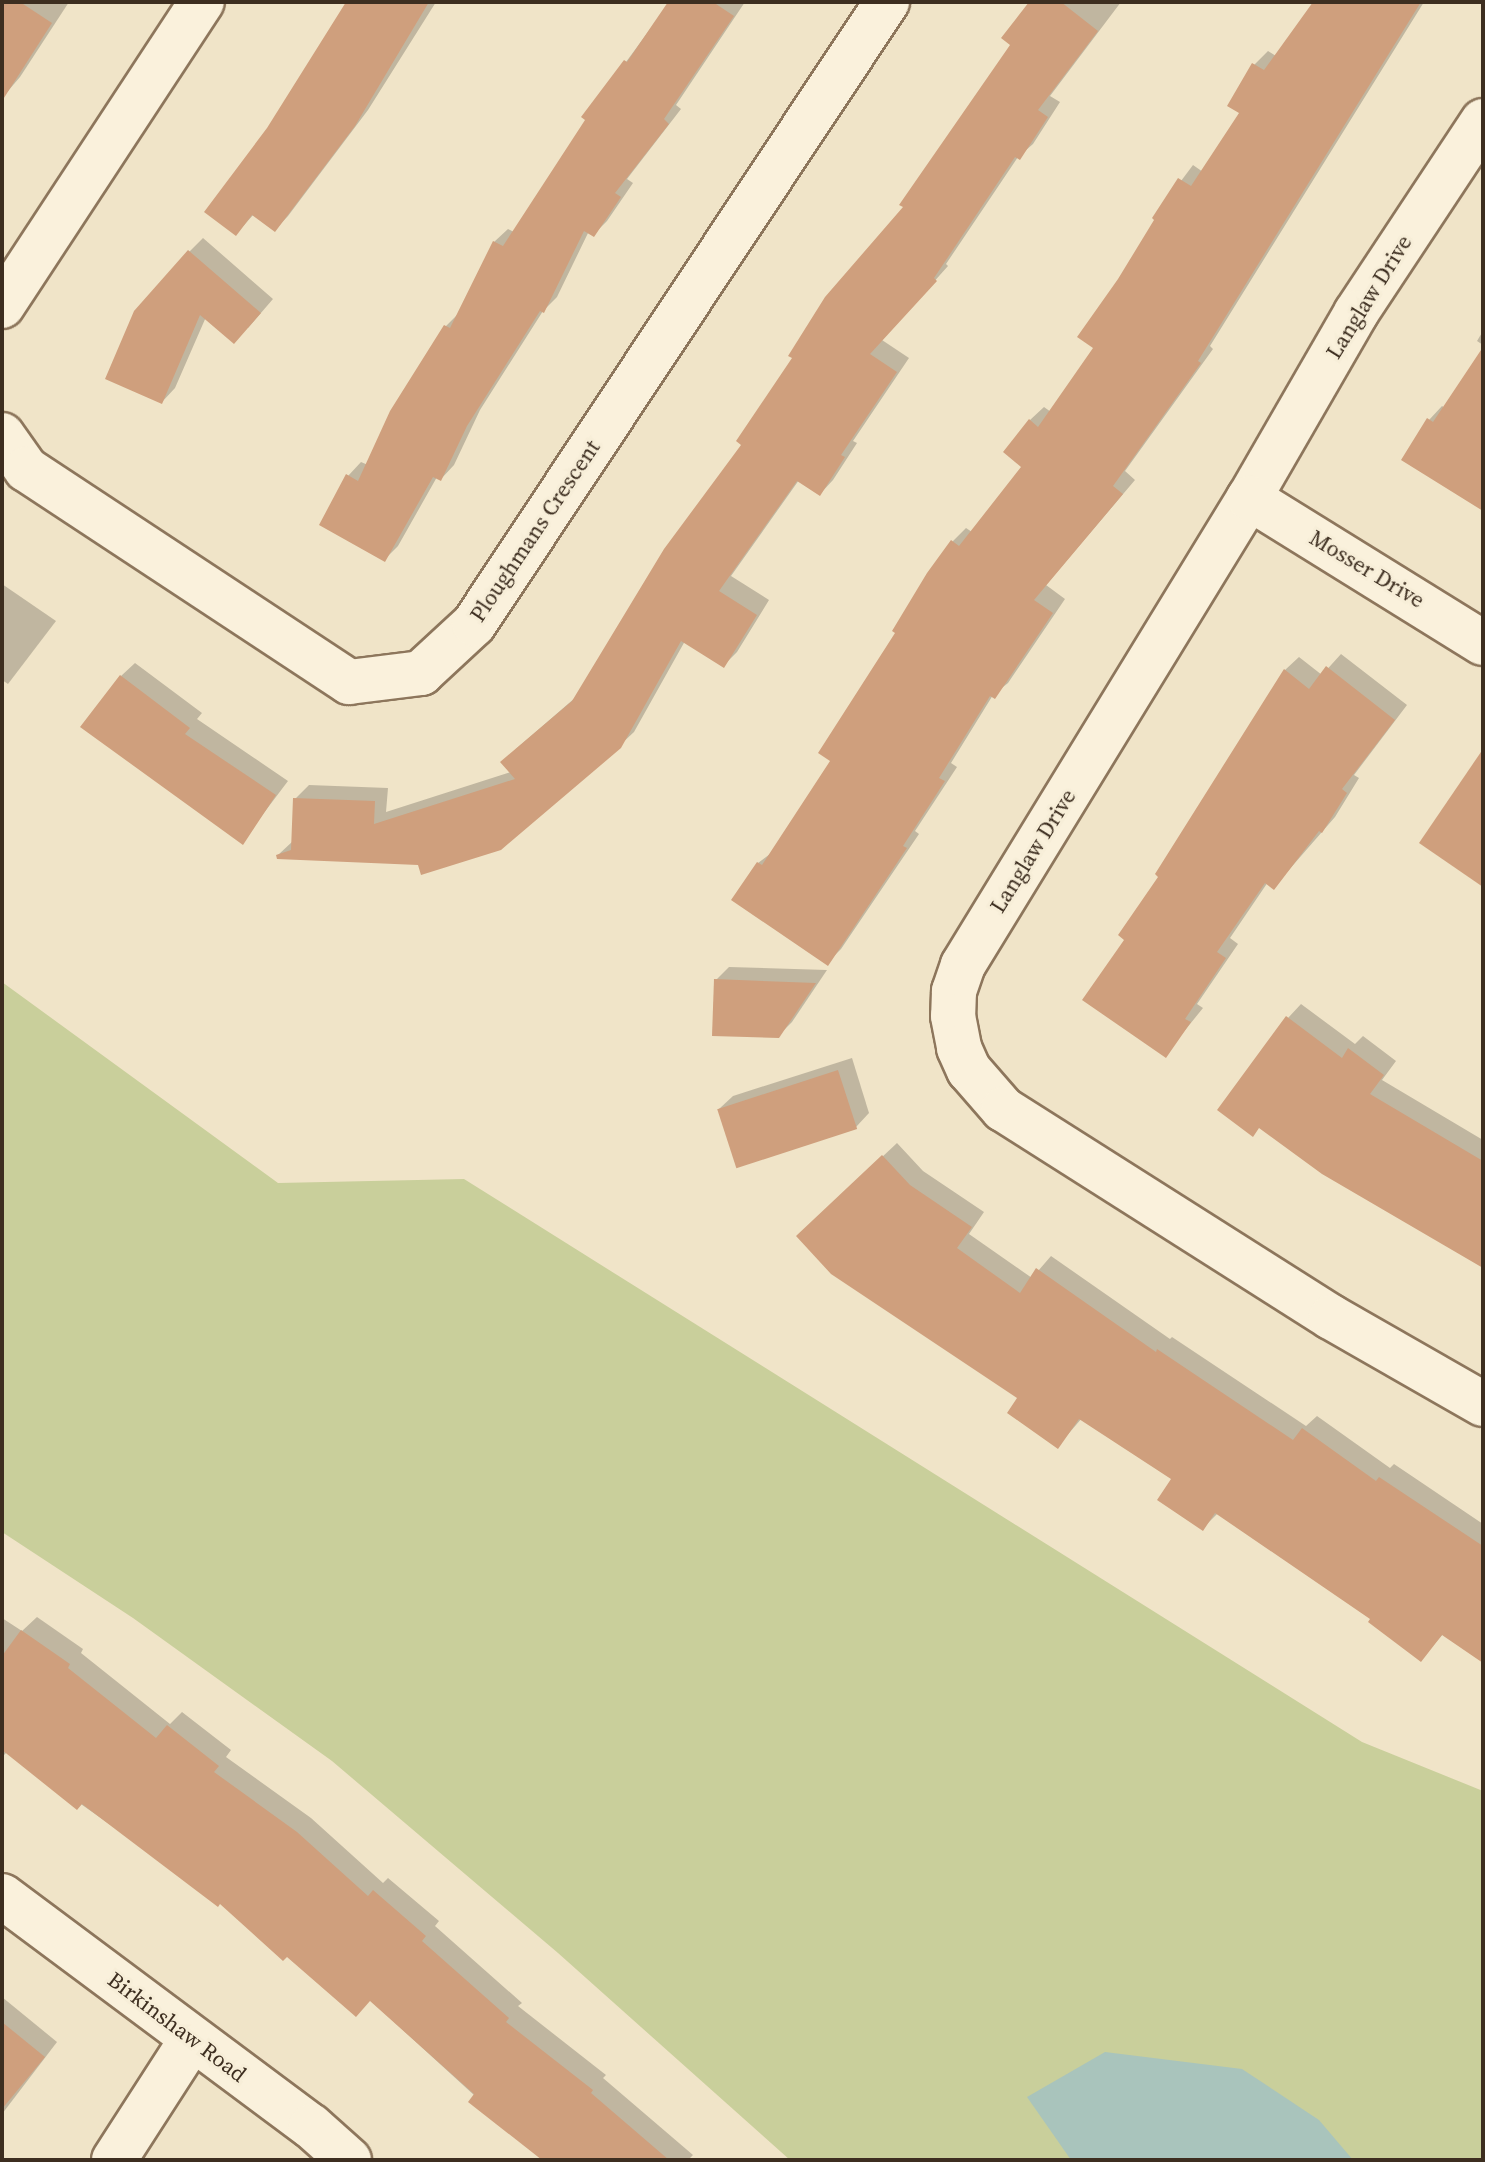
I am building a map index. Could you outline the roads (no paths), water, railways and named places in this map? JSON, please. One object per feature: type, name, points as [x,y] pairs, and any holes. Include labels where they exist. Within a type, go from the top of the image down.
[{"type":"street","points":[[2,306],[202,2]]},
{"type":"street","name":"Ploughmans Crescent","points":[[2,435],[26,469],[349,682],[421,673],[474,624],[887,2]]},
{"type":"street","name":"Langlaw Drive","points":[[1483,121],[1356,313],[1249,498],[963,965],[954,991],[953,1016],[959,1048],[969,1070],[1003,1109],[1331,1317],[1483,1404]]},
{"type":"street","name":"Mosser Drive","points":[[1249,498],[1483,643]]},
{"type":"street","name":"Birkinshaw Road","points":[[2,1896],[311,2126],[349,2160]]},
{"type":"street","points":[[114,2160],[192,2039]]},
{"type":"water","points":[[1105,2052],[1242,2069],[1319,2120],[1353,2160],[1071,2160],[1027,2097]]}]
